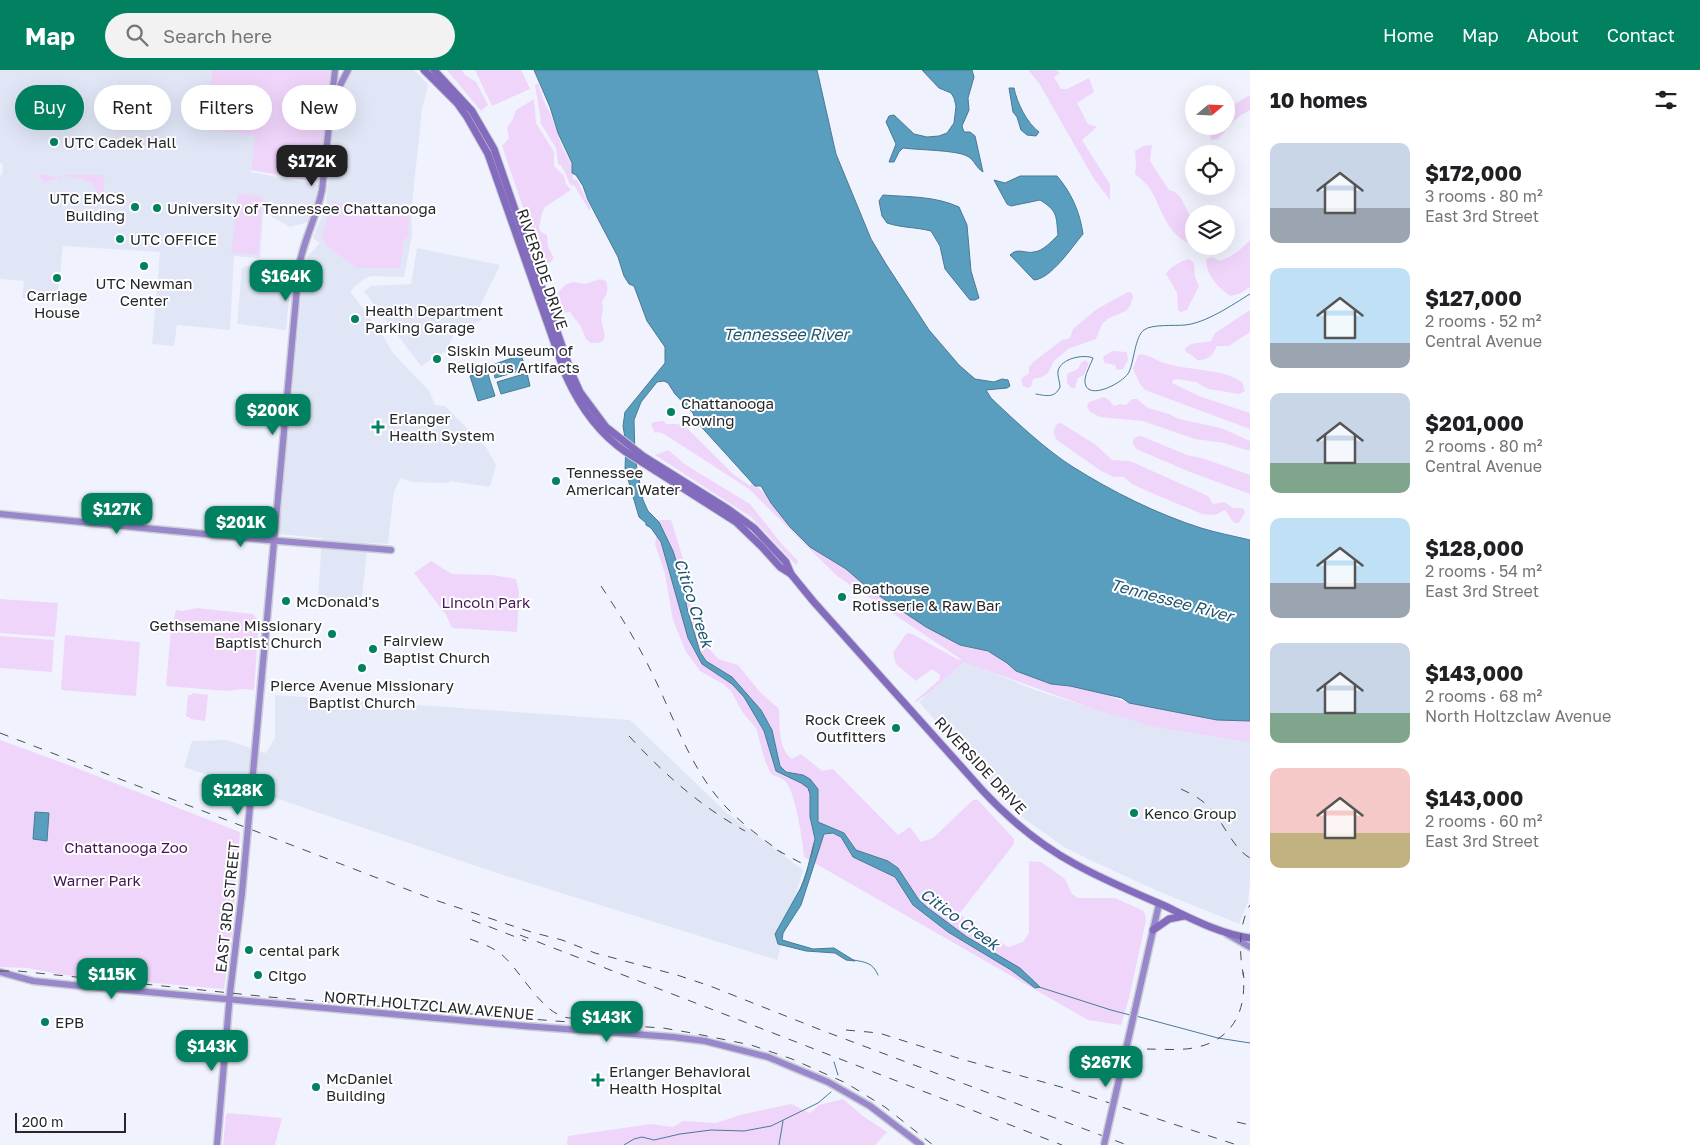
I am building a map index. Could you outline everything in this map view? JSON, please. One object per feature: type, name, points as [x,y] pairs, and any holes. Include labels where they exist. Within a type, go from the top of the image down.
[{"type":"main road","name":"EAST 3RD STREET","points":[[333,85],[335,70]]},
{"type":"main road","name":"EAST 3RD STREET","points":[[340,85],[348,70]]},
{"type":"main road","name":"RIVERSIDE DRIVE","points":[[424,70],[462,110],[478,133],[488,154],[546,309]]},
{"type":"main road","name":"RIVERSIDE DRIVE","points":[[434,70],[472,111],[494,149],[566,376],[592,421],[615,444],[658,469],[736,522],[780,567],[791,574],[983,791],[1011,819],[1041,843],[1074,864],[1185,916],[1221,931],[1250,938]]},
{"type":"main road","name":"EAST 3RD STREET","points":[[217,1145],[299,266],[304,242],[320,204],[329,130]]},
{"type":"main road","points":[[0,514],[273,541],[391,550]]},
{"type":"main road","points":[[1104,1145],[1159,904]]},
{"type":"main road","points":[[1153,930],[1169,920],[1185,916]]},
{"type":"main road","points":[[1221,931],[1250,947]]},
{"type":"main road","name":"NORTH HOLTZCLAW AVENUE","points":[[0,972],[33,981],[514,1025],[673,1036],[721,1044],[776,1060],[828,1082],[870,1106],[922,1145]]},
{"type":"shaded area","name":"University of Tennessee Chattanooga","points":[[0,70],[212,70],[211,85],[181,85],[181,130],[207,130],[256,135],[251,172],[318,185],[315,204],[308,222],[290,227],[263,212],[260,258],[234,256],[230,330],[177,325],[174,346],[152,344],[160,252],[63,246],[57,301],[22,298],[24,281],[0,279],[0,175],[2,175],[3,164],[0,163]]},
{"type":"shaded area","name":"Erlanger Health System","points":[[353,70],[414,70],[428,85],[422,110],[411,213],[412,235],[404,277],[371,276],[364,279],[350,291],[393,353],[430,392],[435,405],[445,406],[486,447],[496,465],[490,487],[450,481],[449,483],[411,482],[401,478],[394,491],[388,544],[368,543],[361,604],[318,600],[322,538],[279,534],[304,268],[308,256],[320,243],[313,238],[326,206],[333,130],[356,130],[356,85],[346,85]]},
{"type":"shaded area","points":[[417,248],[500,265],[480,306],[482,320],[456,331],[446,351],[421,366],[364,291],[371,286],[411,284]]},
{"type":"shaded area","points":[[246,266],[292,271],[286,330],[237,324],[242,268]]},
{"type":"shaded area","points":[[965,661],[1035,690],[1088,707],[1162,723],[1250,738],[1250,882],[1248,902],[1239,924],[1158,891],[1092,861],[1064,847],[1018,814],[919,702]]},
{"type":"shaded area","points":[[275,695],[630,720],[727,813],[803,870],[777,960],[503,875],[184,767],[192,741],[227,740],[266,753],[275,738]]},
{"type":"green space","points":[[212,70],[330,70],[329,85],[282,85],[282,130],[324,130],[318,182],[251,170],[255,135],[207,130],[272,130],[272,85],[211,85]]},
{"type":"green space","points":[[447,70],[462,70],[465,75],[476,82],[488,105],[481,111]]},
{"type":"green space","points":[[475,70],[521,70],[530,89],[492,106]]},
{"type":"green space","points":[[1028,70],[1056,70],[1060,73],[1054,77],[1061,89],[1067,89],[1089,78],[1094,92],[1077,103],[1088,124],[1097,127],[1082,140],[1110,184],[1110,200],[1094,179],[1039,83]]},
{"type":"green space","points":[[538,83],[544,102],[571,164],[573,179],[577,180],[591,209],[589,210],[574,185],[570,184],[562,166],[558,164],[556,148],[540,122],[535,85]]},
{"type":"green space","points":[[1250,95],[1250,110],[1235,120],[1235,104]]},
{"type":"green space","points":[[534,99],[536,123],[554,152],[554,166],[564,176],[566,184],[571,190],[545,207],[542,213],[539,228],[541,232],[547,235],[548,247],[554,258],[548,263],[542,261],[540,257],[502,146],[509,138],[507,128],[516,110]]},
{"type":"green space","points":[[1210,135],[1222,135],[1218,139],[1211,140]]},
{"type":"green space","points":[[1152,145],[1150,161],[1169,190],[1175,192],[1181,198],[1185,206],[1185,241],[1178,236],[1166,221],[1149,187],[1135,174],[1135,151],[1144,146]]},
{"type":"green space","points":[[38,174],[58,178],[62,175],[105,175],[103,198],[90,205],[91,195],[95,195],[96,188],[93,187],[93,182],[63,176],[61,179],[52,179],[45,183]]},
{"type":"green space","points":[[238,193],[263,197],[258,255],[231,253]]},
{"type":"green space","points":[[332,202],[406,212],[409,215],[408,237],[404,241],[400,268],[357,268],[327,246],[322,236]]},
{"type":"green space","points":[[1250,240],[1250,287],[1241,293],[1231,296],[1210,276],[1206,259],[1212,257],[1220,261],[1235,255],[1235,253]]},
{"type":"green space","points":[[1189,259],[1194,263],[1195,277],[1199,286],[1187,310],[1181,312],[1178,310],[1177,293],[1166,274],[1176,264]]},
{"type":"green space","points":[[600,279],[606,281],[607,287],[602,302],[601,319],[605,336],[603,341],[591,343],[586,339],[581,327],[570,312],[560,313],[554,306],[554,299],[565,285],[572,282],[585,284]]},
{"type":"green space","points":[[1128,292],[1132,293],[1133,297],[1130,306],[1126,311],[1109,318],[1102,324],[1096,339],[1068,349],[1054,361],[1048,373],[1033,379],[1031,387],[1023,386],[1021,379],[1029,373],[1029,367],[1032,363],[1062,340],[1070,338],[1073,329],[1097,309]]},
{"type":"green space","points":[[1250,310],[1250,332],[1229,346],[1217,346],[1210,357],[1204,360],[1197,360],[1186,352],[1185,348],[1191,344],[1211,341],[1215,333]]},
{"type":"green space","points":[[1112,351],[1127,352],[1128,360],[1123,369],[1117,370],[1115,365],[1105,363],[1103,360],[1104,356]]},
{"type":"green space","points":[[1142,354],[1168,364],[1225,374],[1242,382],[1245,391],[1239,394],[1208,389],[1196,382],[1177,379],[1173,380],[1172,383],[1199,396],[1250,413],[1250,429],[1145,390],[1133,369],[1138,355]]},
{"type":"green space","points":[[1085,360],[1089,363],[1084,375],[1078,378],[1075,388],[1071,388],[1067,383],[1067,374],[1078,369]]},
{"type":"green space","points":[[1104,397],[1114,406],[1126,405],[1132,399],[1137,399],[1148,408],[1179,419],[1221,428],[1250,441],[1250,450],[1224,443],[1195,439],[1143,421],[1100,417],[1090,412],[1087,406],[1089,402]]},
{"type":"green space","points":[[664,421],[666,424],[677,424],[686,427],[732,473],[750,486],[752,482],[856,577],[1000,658],[1129,703],[1250,720],[1250,742],[1154,727],[1088,707],[964,662],[916,702],[939,680],[940,675],[932,669],[916,681],[896,664],[893,653],[906,634],[914,635],[962,660],[837,576],[749,489],[664,434],[655,433],[651,424]]},
{"type":"green space","points":[[1061,423],[1096,445],[1112,460],[1130,461],[1208,496],[1213,504],[1224,502],[1233,508],[1243,508],[1245,512],[1239,523],[1234,523],[1225,510],[1215,515],[1202,514],[1132,484],[1124,477],[1114,477],[1101,471],[1057,440],[1054,430],[1057,424]]},
{"type":"green space","points":[[1141,436],[1187,455],[1205,459],[1250,475],[1250,494],[1190,472],[1136,449],[1133,441],[1136,437]]},
{"type":"green space","points":[[668,450],[686,465],[750,504],[798,561],[796,565],[751,517],[655,455]]},
{"type":"green space","points":[[659,520],[671,520],[685,565],[690,603],[704,642],[718,659],[738,665],[760,692],[779,709],[782,743],[787,755],[792,759],[801,754],[822,771],[833,769],[898,835],[910,827],[921,842],[933,838],[973,800],[978,800],[1014,839],[1014,844],[959,914],[1008,947],[1023,942],[1029,933],[1029,861],[1041,862],[1065,879],[1072,894],[1078,898],[1115,898],[1144,911],[1146,920],[1129,998],[1121,1025],[1088,1020],[804,857],[795,805],[789,786],[785,781],[771,774],[765,761],[756,728],[743,713],[731,691],[723,684],[700,671],[686,652],[673,620],[665,574],[655,544]]},
{"type":"green space","name":"Lincoln Park","points":[[431,561],[452,574],[493,575],[516,579],[519,591],[517,632],[452,628],[446,615],[414,573]]},
{"type":"green space","points":[[0,599],[58,603],[55,637],[0,633]]},
{"type":"green space","points":[[197,608],[253,614],[259,622],[254,690],[227,691],[166,686],[171,629],[176,610],[182,611]]},
{"type":"green space","points":[[65,635],[140,642],[136,696],[61,690]]},
{"type":"green space","points":[[0,636],[54,640],[52,672],[0,668]]},
{"type":"green space","points":[[192,693],[208,695],[205,721],[186,717],[188,695],[192,695]]},
{"type":"green space","name":"Warner Park","points":[[0,740],[240,832],[232,933],[224,989],[64,975],[27,968],[0,967]]},
{"type":"green space","points":[[843,1099],[863,1116],[887,1132],[875,1145],[567,1145],[568,1136],[651,1124],[673,1127],[683,1121],[716,1123],[740,1115],[791,1104],[810,1113],[819,1105]]},
{"type":"green space","points":[[228,1113],[282,1118],[275,1145],[223,1145],[226,1115]]},
{"type":"water","name":"Tennessee River","points":[[534,70],[817,70],[836,154],[871,239],[929,330],[959,365],[975,379],[994,382],[1002,379],[1008,380],[1010,386],[1007,388],[986,390],[991,398],[1041,443],[1088,476],[1119,494],[1168,516],[1207,530],[1250,540],[1250,721],[1217,720],[1129,703],[1122,698],[1070,686],[1051,684],[1016,671],[988,651],[960,645],[926,627],[869,589],[846,569],[810,547],[790,527],[771,503],[761,486],[755,486],[696,421],[693,413],[675,394],[668,383],[664,381],[657,382],[641,402],[634,420],[635,458],[643,500],[648,511],[659,522],[673,551],[700,652],[706,661],[732,677],[761,710],[772,730],[780,766],[786,772],[803,775],[810,779],[818,789],[818,822],[844,833],[856,850],[888,861],[898,868],[919,900],[928,908],[967,937],[1020,968],[1040,987],[1035,988],[1011,970],[948,932],[913,905],[895,877],[853,857],[841,837],[833,833],[824,834],[801,905],[783,933],[782,940],[813,949],[834,948],[855,961],[846,960],[835,953],[806,951],[778,944],[775,934],[804,882],[815,839],[810,817],[810,794],[808,788],[801,783],[776,771],[764,731],[744,697],[732,684],[702,664],[688,638],[661,542],[651,528],[639,517],[625,469],[626,444],[623,426],[625,412],[665,363],[665,347],[647,321],[634,286],[629,284],[624,276],[618,257],[588,200],[583,186],[576,175],[572,173],[572,163],[558,133],[550,107]]},
{"type":"water","points":[[922,70],[972,70],[974,77],[968,98],[969,110],[962,126],[964,132],[970,132],[975,136],[983,172],[967,156],[946,151],[903,148],[894,162],[889,162],[896,144],[886,122],[889,116],[894,115],[914,134],[927,137],[947,133],[954,123],[956,106],[951,93],[939,88]]},
{"type":"water","points":[[1009,88],[1014,88],[1023,112],[1039,132],[1036,136],[1027,135],[1021,130],[1017,117],[1013,112]]},
{"type":"water","points":[[1020,176],[1057,176],[1067,189],[1074,203],[1080,218],[1083,234],[1054,268],[1041,278],[1034,280],[1010,255],[1016,251],[1034,252],[1044,248],[1058,235],[1057,223],[1053,211],[1040,200],[1011,206],[1007,204],[994,180],[1005,183]]},
{"type":"water","points":[[883,195],[931,199],[959,207],[967,225],[971,271],[979,298],[970,300],[945,269],[940,246],[931,231],[887,223],[882,216],[879,201]]},
{"type":"water","points":[[521,355],[526,369],[495,378],[492,365]]},
{"type":"water","points":[[487,371],[495,396],[478,401],[470,376]]},
{"type":"water","points":[[527,373],[530,386],[501,394],[497,382]]},
{"type":"water","points":[[35,812],[49,813],[47,841],[33,839]]},
{"type":"waterway","points":[[1036,394],[1047,396],[1056,393],[1060,387],[1058,373],[1060,367],[1068,360],[1079,357],[1093,358],[1085,379],[1086,386],[1090,390],[1097,391],[1112,386],[1129,372],[1137,343],[1144,330],[1152,327],[1193,324],[1219,313],[1250,294]]},
{"type":"waterway","points":[[811,857],[814,844]]},
{"type":"waterway","points":[[800,890],[808,868]]},
{"type":"waterway","points":[[853,960],[868,964],[874,968],[878,975]]},
{"type":"waterway","name":"Citico Creek","points":[[1039,987],[1130,1015]]},
{"type":"waterway","name":"Citico Creek","points":[[1136,1016],[1218,1038],[1250,1043]]},
{"type":"waterway","points":[[834,1062],[838,1075]]},
{"type":"waterway","points":[[624,1145],[642,1137],[654,1140],[711,1130],[744,1131],[771,1126],[818,1103],[831,1092]]},
{"type":"waterway","points":[[779,1145],[783,1121]]},
{"type":"railway","points":[[601,586],[640,649],[702,776],[713,792],[733,814],[782,853]]},
{"type":"railway","points":[[0,733],[432,899],[531,932],[562,940],[595,953],[710,986],[821,1030],[1127,1145]]},
{"type":"railway","points":[[629,736],[683,788],[713,811],[745,831]]},
{"type":"railway","points":[[1181,789],[1195,796],[1206,805],[1218,818],[1239,849],[1250,858]]},
{"type":"railway","points":[[777,850],[801,863]]},
{"type":"railway","points":[[1244,978],[1241,960],[1241,941],[1243,922],[1250,905]]},
{"type":"railway","points":[[472,920],[526,941]]},
{"type":"railway","points":[[520,935],[1062,1145]]},
{"type":"railway","points":[[470,939],[490,947],[501,954],[552,1011],[572,1018]]},
{"type":"railway","points":[[0,971],[18,971],[269,997],[663,1028],[692,1033],[751,1045],[792,1059],[846,1083],[885,1107],[933,1145]]},
{"type":"railway","points":[[1147,1049],[1198,1047],[1211,1043],[1222,1036],[1230,1028],[1241,1008],[1244,985],[1243,972]]},
{"type":"railway","points":[[846,1030],[879,1033],[961,1059],[1061,1087],[1237,1145]]},
{"type":"railway","points":[[1237,1122],[1250,1125]]},
{"type":"place","name":"UTC Cadek Hall","points":[[54,142]]},
{"type":"place","name":"UTC EMCS Building","points":[[135,207]]},
{"type":"place","name":"University of Tennessee Chattanooga","points":[[157,208]]},
{"type":"place","name":"UTC OFFICE","points":[[120,239]]},
{"type":"place","name":"UTC Newman Center","points":[[144,266]]},
{"type":"place","name":"Carriage House","points":[[57,278]]},
{"type":"place","name":"Health Department Parking Garage","points":[[355,319]]},
{"type":"place","name":"Siskin Museum of Religious Artifacts","points":[[437,359]]},
{"type":"place","name":"Chattanooga Rowing","points":[[671,412]]},
{"type":"place","name":"Erlanger Health System","points":[[378,427]]},
{"type":"place","name":"Tennessee American Water","points":[[556,481]]},
{"type":"place","name":"Boathouse Rotisserie & Raw Bar","points":[[842,597]]},
{"type":"place","name":"McDonald's","points":[[286,601]]},
{"type":"place","name":"Gethsemane Missionary Baptist Church","points":[[332,634]]},
{"type":"place","name":"Fairview Baptist Church","points":[[373,649]]},
{"type":"place","name":"Pierce Avenue Missionary Baptist Church","points":[[362,668]]},
{"type":"place","name":"Rock Creek Outfitters","points":[[896,728]]},
{"type":"place","name":"Kenco Group","points":[[1134,813]]},
{"type":"place","name":"cental park","points":[[249,950]]},
{"type":"place","name":"Citgo","points":[[258,975]]},
{"type":"place","name":"EPB","points":[[45,1022]]},
{"type":"place","name":"Erlanger Behavioral Health Hospital","points":[[598,1080]]},
{"type":"place","name":"McDaniel Building","points":[[316,1087]]},
{"type":"park label","name":"Chattanooga Zoo","points":[[126,847]]}]
